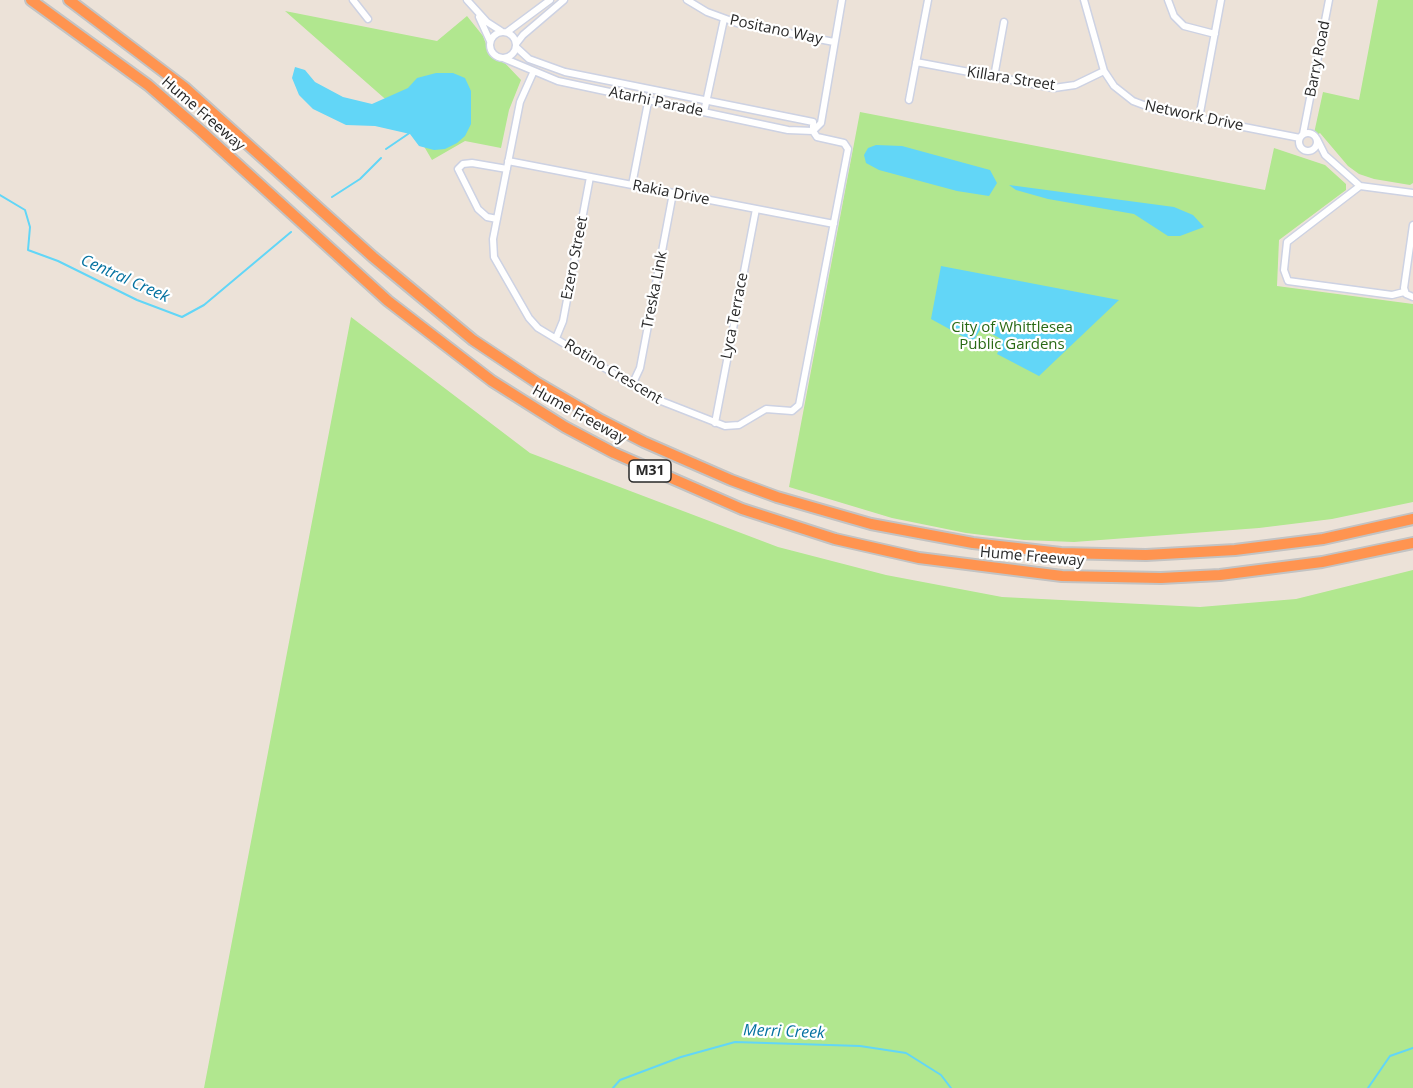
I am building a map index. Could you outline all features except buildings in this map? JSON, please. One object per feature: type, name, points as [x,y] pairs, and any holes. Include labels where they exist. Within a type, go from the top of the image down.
[{"type":"highway","name":"Hume Freeway","points":[[31,0],[148,85],[388,301],[483,375],[547,416],[614,453],[742,509],[835,539],[909,556],[966,566],[1062,576],[1161,578],[1230,574],[1322,562],[1413,543]]},
{"type":"highway","name":"Hume Freeway","points":[[69,0],[184,87],[373,257],[474,340],[536,382],[601,420],[665,452],[731,480],[777,497],[871,524],[973,543],[1061,552],[1146,555],[1235,550],[1323,539],[1413,519]]},
{"type":"street","points":[[353,0],[368,19]]},
{"type":"street","points":[[466,0],[477,13],[514,37],[516,46]]},
{"type":"street","points":[[490,41],[494,35],[517,28],[550,0]]},
{"type":"street","points":[[477,13],[490,41],[492,53],[503,58],[512,55],[523,34],[564,0]]},
{"type":"street","name":"Positano Way","points":[[687,0],[724,19],[834,42]]},
{"type":"street","points":[[815,130],[821,112],[842,0]]},
{"type":"street","points":[[909,100],[928,0]]},
{"type":"street","name":"Network Drive","points":[[1084,0],[1104,71],[1114,86],[1133,101],[1156,110],[1301,136],[1314,136]]},
{"type":"street","points":[[1168,0],[1174,16],[1184,26],[1215,34]]},
{"type":"street","points":[[1199,118],[1221,0]]},
{"type":"street","name":"Barry Road","points":[[1301,136],[1307,117],[1329,0]]},
{"type":"street","points":[[704,112],[724,19]]},
{"type":"street","points":[[994,77],[1004,22]]},
{"type":"street","name":"Atarhi Parade","points":[[516,46],[529,59],[545,66],[707,102],[813,122]]},
{"type":"street","name":"Atarhi Parade","points":[[503,58],[533,73],[558,81],[795,131],[815,130]]},
{"type":"street","name":"Killara Street","points":[[916,62],[1060,88],[1075,85],[1104,71]]},
{"type":"street","name":"Rotino Crescent","points":[[533,73],[520,102],[492,244],[494,257],[532,322],[665,404],[715,423],[734,426],[766,409],[792,411],[798,408],[847,147],[828,139],[815,130]]},
{"type":"street","points":[[632,185],[650,90]]},
{"type":"street","points":[[824,95],[833,97]]},
{"type":"street","points":[[815,130],[813,122],[821,112]]},
{"type":"street","name":"Barry Road","points":[[1307,117],[1314,136],[1325,155]]},
{"type":"street","points":[[1301,136],[1300,146],[1325,155],[1360,186],[1413,193]]},
{"type":"street","points":[[1310,151],[1316,147],[1314,136]]},
{"type":"street","name":"Rakia Drive","points":[[497,219],[487,217],[478,209],[458,169],[463,164],[507,165],[590,177],[834,224]]},
{"type":"street","name":"Ezero Street","points":[[556,338],[563,321],[590,177]]},
{"type":"street","points":[[1360,186],[1287,242],[1284,270],[1288,281],[1392,295],[1404,292],[1413,297]]},
{"type":"street","name":"Treska Link","points":[[632,385],[640,368],[673,193]]},
{"type":"street","name":"Lyca Terrace","points":[[715,423],[756,209]]},
{"type":"street","points":[[1404,292],[1413,225]]},
{"type":"green space","points":[[1378,0],[1413,0],[1413,183],[1410,185],[1359,174],[1348,166],[1320,133],[1313,138],[1323,92],[1359,100]]},
{"type":"green space","points":[[285,11],[437,41],[467,16],[483,36],[490,55],[503,61],[521,80],[509,110],[501,148],[465,141],[432,160],[408,119]]},
{"type":"green space","name":"City of Whittlesea Public Gardens","points":[[860,112],[1265,190],[1274,148],[1325,165],[1346,184],[1346,190],[1279,240],[1277,286],[1413,304],[1413,502],[1332,519],[1259,528],[1074,542],[1024,540],[966,533],[892,518],[789,487]]},
{"type":"green space","points":[[351,317],[530,453],[778,547],[886,575],[1002,597],[1200,607],[1296,599],[1413,570],[1413,1088],[204,1088]]},
{"type":"water","points":[[295,67],[305,70],[315,82],[343,97],[372,104],[408,88],[417,78],[436,73],[453,73],[465,78],[471,91],[471,124],[465,136],[457,143],[445,149],[434,150],[419,146],[410,134],[375,126],[346,125],[313,109],[299,95],[292,78]]},
{"type":"water","points":[[876,145],[902,146],[990,170],[997,183],[989,196],[957,191],[879,170],[866,163],[864,155],[868,148]]},
{"type":"water","points":[[1009,185],[1174,207],[1193,215],[1204,227],[1180,236],[1168,236],[1134,214],[1048,199],[1016,190]]},
{"type":"water","points":[[941,266],[1119,300],[1039,376],[997,354],[1003,340],[981,328],[973,342],[931,319]]},
{"type":"waterway","name":"Central Creek","points":[[386,149],[411,132]]},
{"type":"waterway","name":"Central Creek","points":[[332,197],[360,179],[381,158]]},
{"type":"waterway","name":"Central Creek","points":[[0,195],[25,210],[30,227],[28,250],[58,261],[137,300],[182,317],[204,305],[291,232]]},
{"type":"waterway","name":"Merri Creek","points":[[613,1088],[620,1080],[681,1057],[735,1042],[860,1046],[906,1053],[941,1075],[951,1088]]},
{"type":"waterway","name":"Merri Creek","points":[[1368,1088],[1390,1056],[1413,1048]]}]
